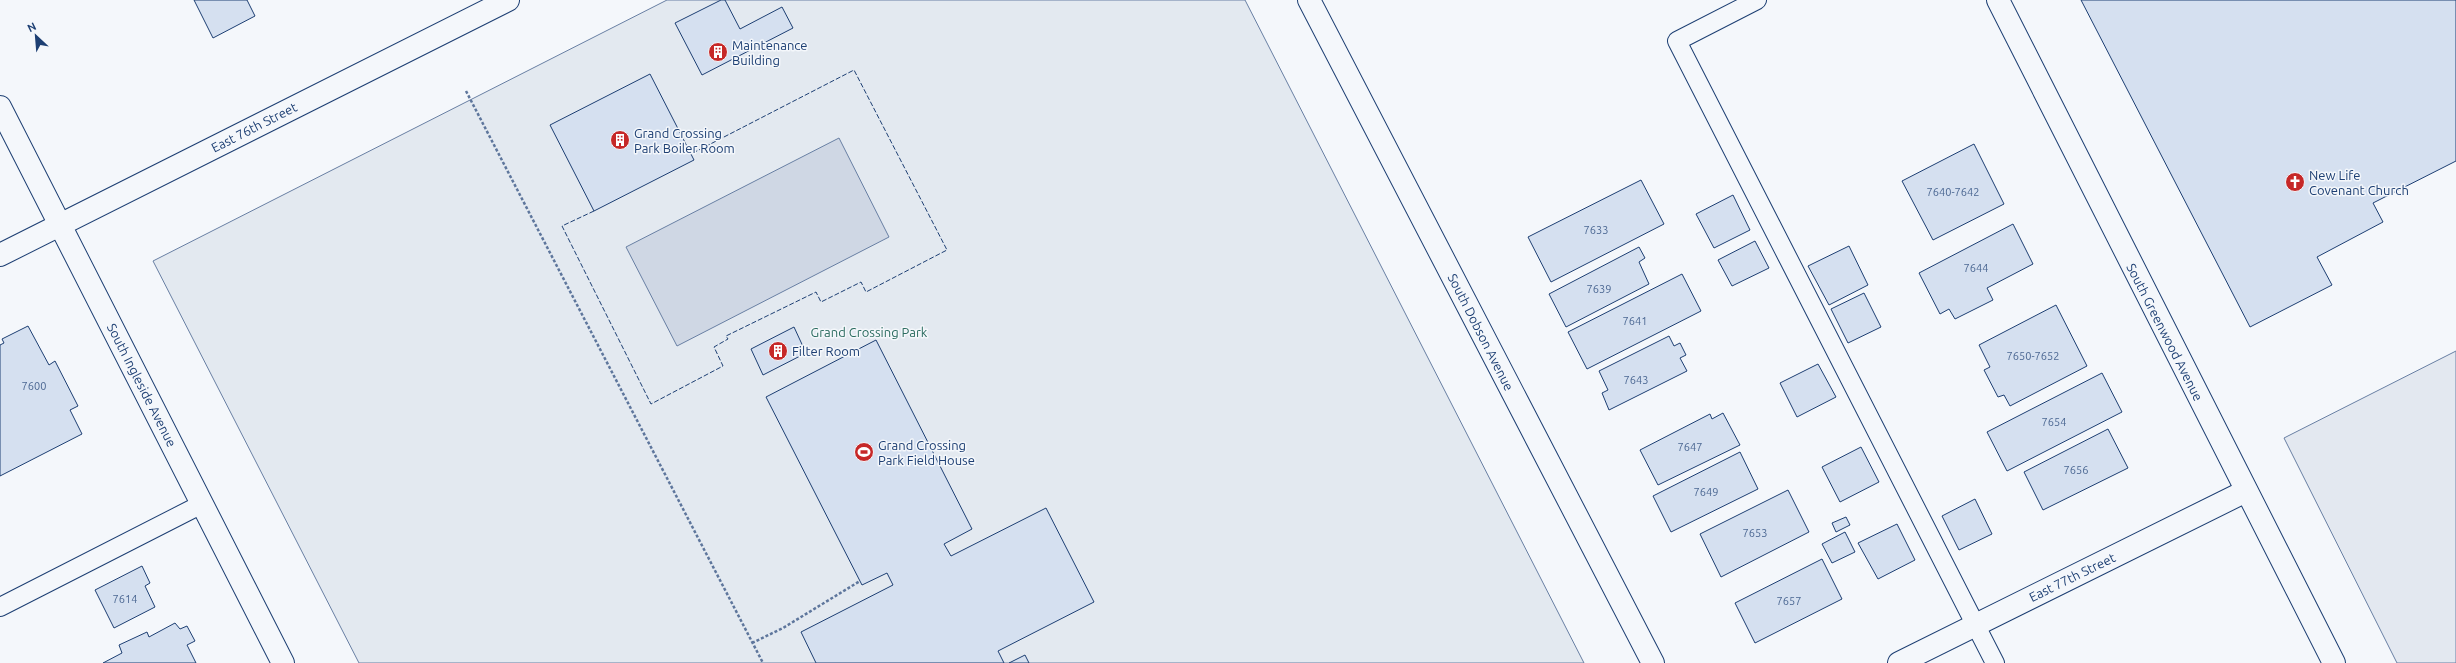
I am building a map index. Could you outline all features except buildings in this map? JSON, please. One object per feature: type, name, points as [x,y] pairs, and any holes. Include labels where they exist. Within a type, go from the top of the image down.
[{"type":"street","name":"East 76th Street","points":[[0,255],[508,0]]},
{"type":"street","name":"South Dobson Avenue","points":[[1309,0],[1653,663]]},
{"type":"street","name":"South Greenwood Avenue","points":[[1998,0],[2334,663]]},
{"type":"street","name":"South Ingleside Avenue","points":[[0,107],[283,663]]},
{"type":"street","name":"East 77th Street","points":[[1899,663],[2246,491]]},
{"type":"lane","points":[[1757,0],[1677,41],[1995,663]]},
{"type":"lane","points":[[0,606],[202,504]]},
{"type":"path","points":[[466,90],[763,663]]},
{"type":"path","points":[[752,643],[782,628],[860,581]]},
{"type":"green space","name":"Grand Crossing Park","points":[[667,0],[1245,0],[1584,663],[359,663],[153,261]]},
{"type":"shaded area","points":[[839,138],[889,237],[677,346],[626,247]]},
{"type":"shaded area","points":[[2456,351],[2456,663],[2397,663],[2284,438]]},
{"type":"fence","points":[[594,211],[562,226],[651,404],[723,366],[714,347],[728,339],[726,336],[816,292],[821,302],[861,282],[866,292],[947,250],[854,70],[691,154]]},
{"type":"place","name":"Maintenance Building","points":[[718,52]]},
{"type":"place","name":"Grand Crossing Park Boiler Room","points":[[620,140]]},
{"type":"place","name":"New Life Covenant Church","points":[[2295,182]]},
{"type":"place","name":"Filter Room","points":[[778,351]]},
{"type":"place","name":"Grand Crossing Park Field House","points":[[864,452]]}]
